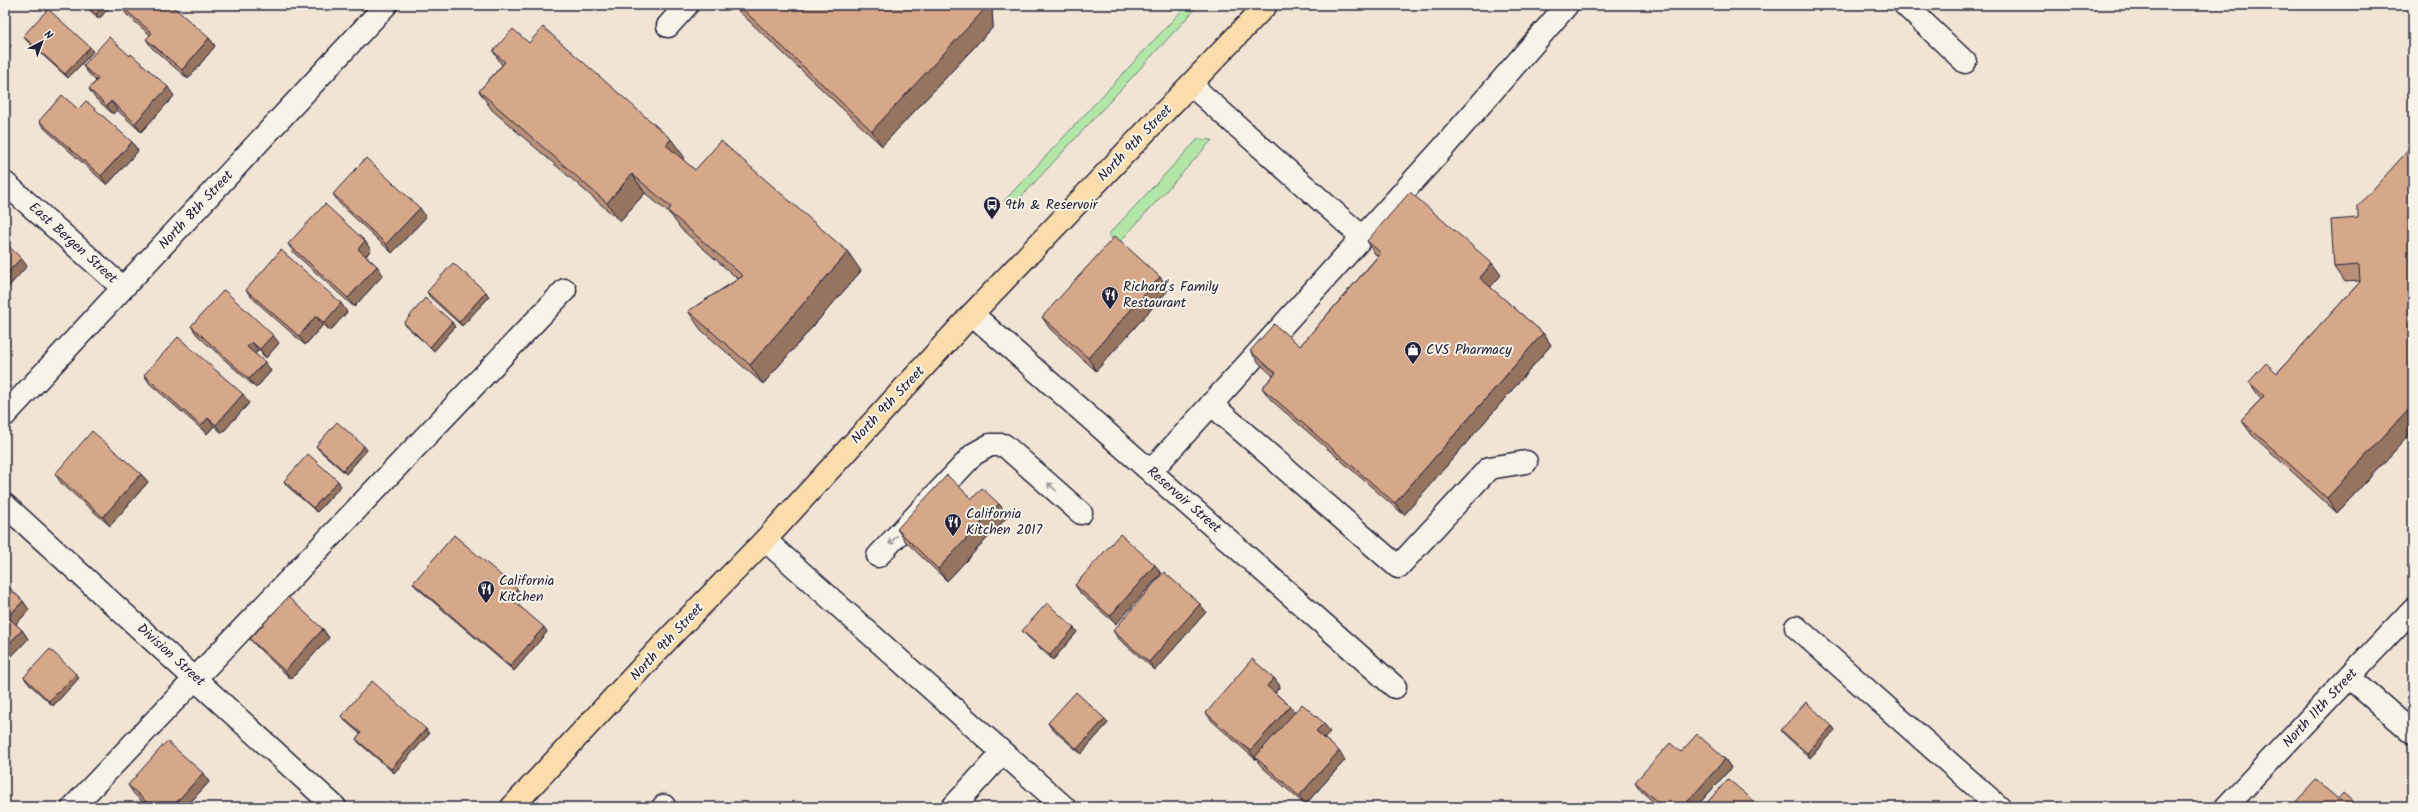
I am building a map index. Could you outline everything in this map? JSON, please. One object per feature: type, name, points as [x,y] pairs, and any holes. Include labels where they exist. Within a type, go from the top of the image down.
[{"type":"main road","name":"North 9th Street","points":[[512,807],[672,635],[765,540],[972,314],[1266,5]]},
{"type":"street","name":"North 8th Street","points":[[5,415],[386,5]]},
{"type":"street","points":[[668,26],[687,5]]},
{"type":"street","points":[[1151,471],[1361,236],[1443,148],[1566,5]]},
{"type":"street","points":[[1905,5],[1965,62]]},
{"type":"street","points":[[1191,85],[1361,236]]},
{"type":"street","name":"East Bergen Street","points":[[5,183],[123,288]]},
{"type":"street","points":[[73,807],[565,290]]},
{"type":"street","name":"Reservoir Street","points":[[972,314],[1395,687]]},
{"type":"street","points":[[1211,404],[1398,567],[1489,468],[1526,462]]},
{"type":"street","points":[[878,556],[974,454],[990,445],[1004,445],[1081,513]]},
{"type":"street","name":"Division Street","points":[[5,505],[196,678],[335,807]]},
{"type":"street","points":[[765,540],[1064,807]]},
{"type":"street","name":"North 11th Street","points":[[2226,807],[2413,609]]},
{"type":"street","points":[[1796,627],[1999,807]]},
{"type":"street","points":[[2349,677],[2413,733]]},
{"type":"street","points":[[953,807],[1002,753]]},
{"type":"green space","points":[[1187,5],[1199,5],[1011,208],[1004,201]]},
{"type":"green space","points":[[1198,139],[1212,140],[1119,243],[1108,235]]},
{"type":"building","points":[[86,5],[104,5],[96,14]]},
{"type":"building","points":[[171,5],[209,38],[182,70],[146,39],[152,33],[121,6]]},
{"type":"building","points":[[738,5],[982,5],[982,12],[872,131]]},
{"type":"building","points":[[48,9],[90,47],[65,74],[23,36]]},
{"type":"building","points":[[543,27],[671,139],[666,145],[695,170],[721,141],[848,252],[750,365],[688,311],[743,276],[668,211],[671,207],[632,174],[607,203],[479,91],[505,62],[493,51],[513,29],[529,43]]},
{"type":"building","points":[[109,37],[130,56],[131,54],[168,87],[135,123],[111,101],[107,106],[89,89],[98,79],[83,66]]},
{"type":"building","points":[[62,95],[78,109],[86,101],[132,142],[101,176],[39,121]]},
{"type":"building","points":[[2413,145],[2413,404],[2327,498],[2241,420],[2264,396],[2249,382],[2266,363],[2277,373],[2360,282],[2359,265],[2334,267],[2331,220],[2358,218],[2358,206]]},
{"type":"building","points":[[366,158],[420,208],[386,244],[333,194]]},
{"type":"building","points":[[1410,192],[1492,263],[1480,278],[1543,333],[1395,503],[1262,388],[1276,373],[1250,351],[1274,324],[1300,346],[1381,253],[1367,241]]},
{"type":"building","points":[[325,204],[365,241],[358,249],[377,266],[348,298],[288,244]]},
{"type":"building","points":[[1115,236],[1160,277],[1088,358],[1042,317]]},
{"type":"building","points":[[5,243],[21,258],[5,276]]},
{"type":"building","points":[[281,250],[341,303],[324,323],[316,316],[299,336],[246,290]]},
{"type":"building","points":[[453,263],[486,292],[459,322],[427,292]]},
{"type":"building","points":[[224,290],[273,335],[260,349],[252,342],[247,347],[265,362],[249,379],[191,326]]},
{"type":"building","points":[[425,298],[452,322],[430,347],[404,323]]},
{"type":"building","points":[[178,337],[243,394],[216,425],[208,418],[201,426],[144,375]]},
{"type":"building","points":[[337,422],[364,446],[343,470],[316,446]]},
{"type":"building","points":[[92,431],[141,474],[103,517],[55,474]]},
{"type":"building","points":[[308,454],[338,481],[313,508],[284,481]]},
{"type":"building","points":[[947,475],[972,499],[982,488],[999,504],[938,569],[897,529]]},
{"type":"building","points":[[1120,534],[1155,565],[1110,616],[1075,585]]},
{"type":"building","points":[[454,535],[517,589],[510,598],[544,627],[510,666],[413,583]]},
{"type":"building","points":[[1164,572],[1200,604],[1149,662],[1113,631]]},
{"type":"building","points":[[5,584],[23,601],[8,617],[22,630],[5,648]]},
{"type":"building","points":[[288,597],[323,629],[285,671],[250,639]]},
{"type":"building","points":[[1047,603],[1074,628],[1050,655],[1022,631]]},
{"type":"building","points":[[50,649],[76,674],[49,701],[24,677]]},
{"type":"building","points":[[1252,659],[1274,678],[1267,686],[1290,706],[1250,751],[1206,713]]},
{"type":"building","points":[[372,681],[426,729],[391,769],[356,739],[361,733],[341,716]]},
{"type":"building","points":[[1076,692],[1105,719],[1077,749],[1048,723]]},
{"type":"building","points":[[1806,702],[1832,726],[1807,753],[1781,730]]},
{"type":"building","points":[[1302,704],[1324,723],[1316,731],[1339,751],[1299,796],[1255,757]]},
{"type":"building","points":[[1697,734],[1725,759],[1683,807],[1663,807],[1635,782],[1670,743],[1681,752]]},
{"type":"building","points":[[167,741],[203,773],[172,807],[152,807],[128,785]]},
{"type":"building","points":[[1728,779],[1761,807],[1703,807]]},
{"type":"building","points":[[2316,780],[2338,799],[2343,793],[2359,807],[2291,807]]},
{"type":"place","name":"9th & Reservoir","points":[[992,220]]},
{"type":"place","name":"Richard's Family Restaurant","points":[[1110,310]]},
{"type":"place","name":"CVS Pharmacy","points":[[1413,365]]},
{"type":"place","name":"California Kitchen 2017","points":[[953,537]]},
{"type":"place","name":"California Kitchen","points":[[486,604]]}]
